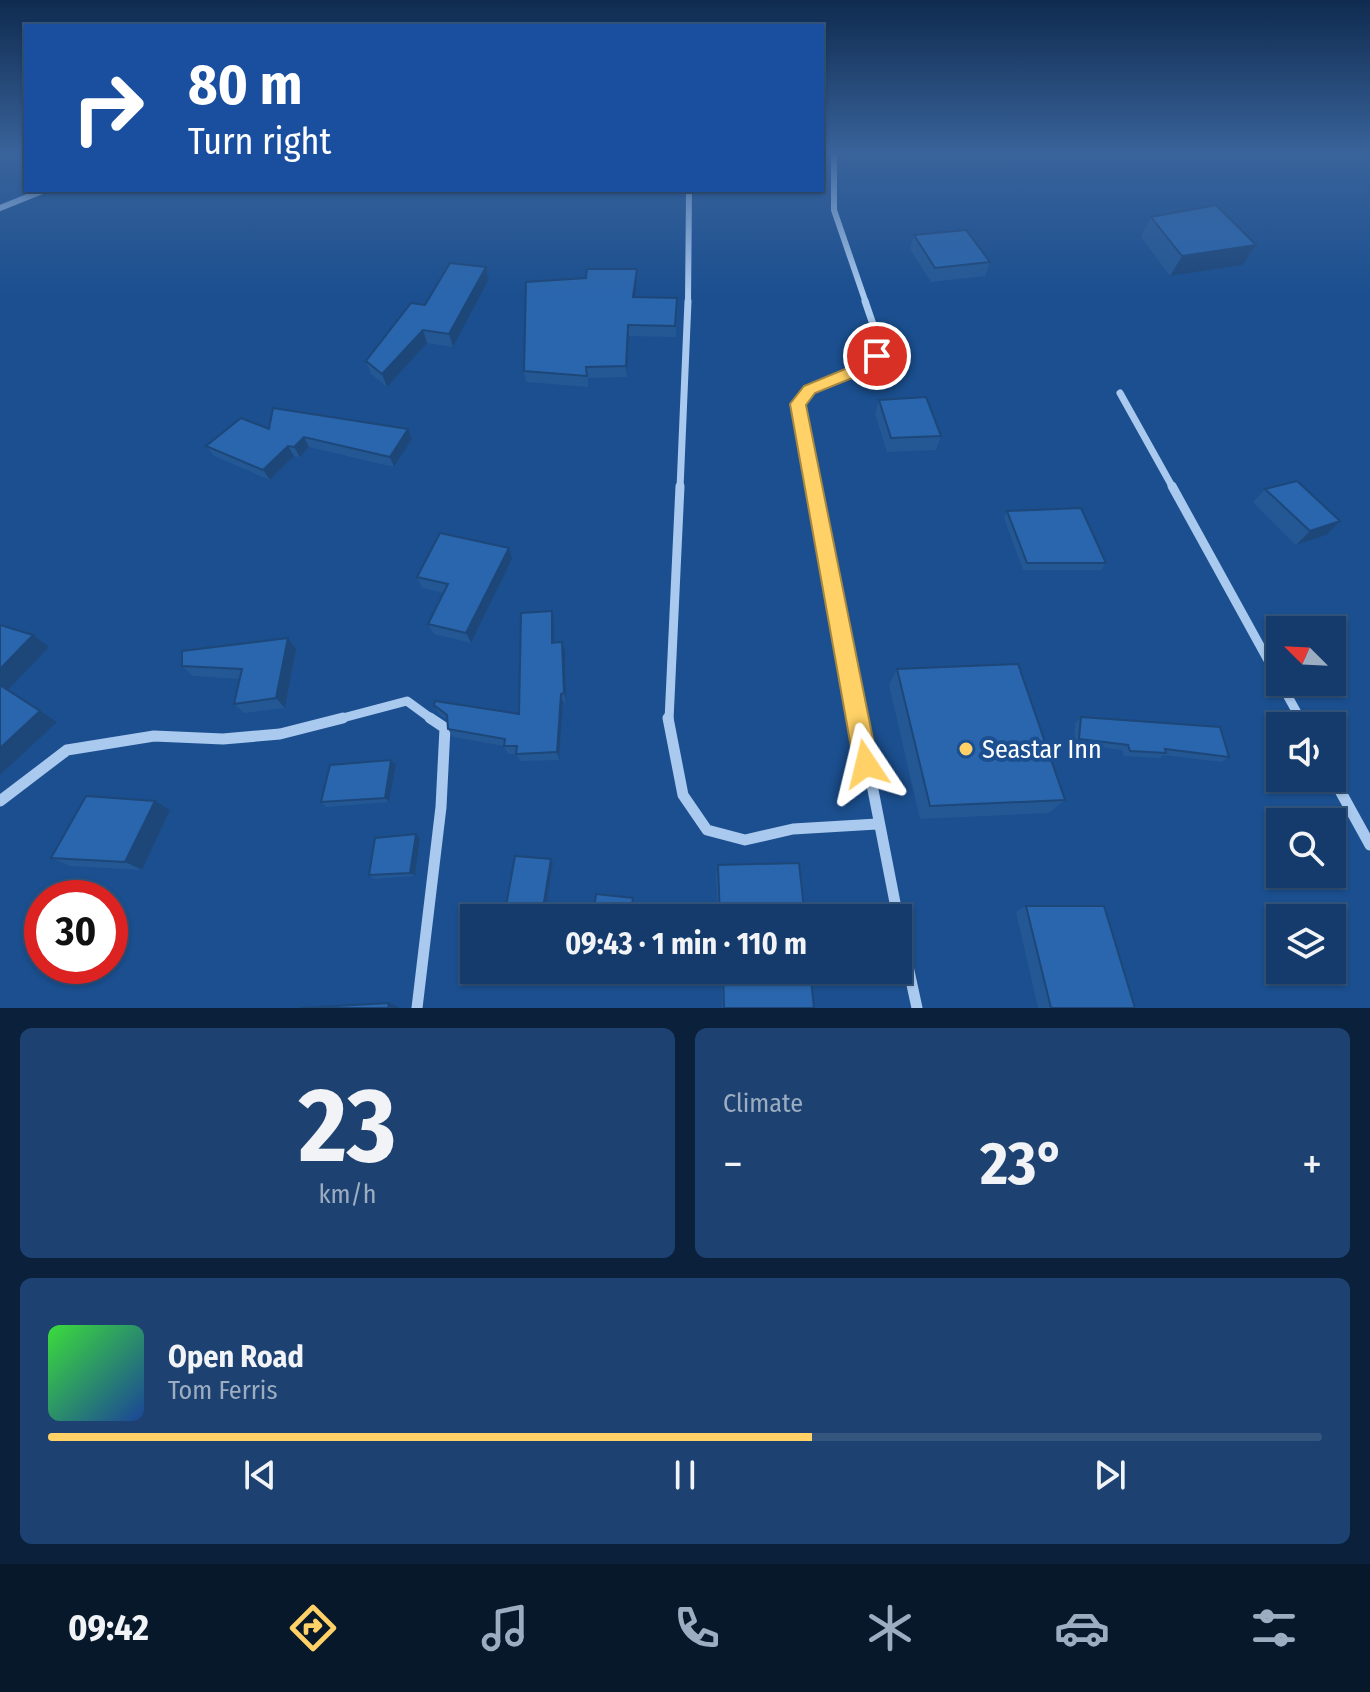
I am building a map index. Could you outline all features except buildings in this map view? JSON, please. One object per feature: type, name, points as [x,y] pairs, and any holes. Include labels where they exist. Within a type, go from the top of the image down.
[{"type":"street","points":[[689,201],[688,328],[668,715],[683,795],[707,830],[745,840],[793,829],[877,824]]},
{"type":"street","points":[[834,201],[834,210],[876,333],[877,356],[856,371],[810,390],[798,404],[895,904]]},
{"type":"street","points":[[1120,393],[1266,657]]},
{"type":"street","points":[[0,801],[67,750],[154,736],[223,739],[280,734],[407,701],[445,728],[441,807],[417,1008]]},
{"type":"street","points":[[1341,792],[1370,845]]},
{"type":"street","points":[[912,984],[917,1008]]},
{"type":"place","name":"Seastar Inn","points":[[966,749]]},
{"type":"route","points":[[866,764],[798,404],[810,390],[856,371],[877,356]]}]
